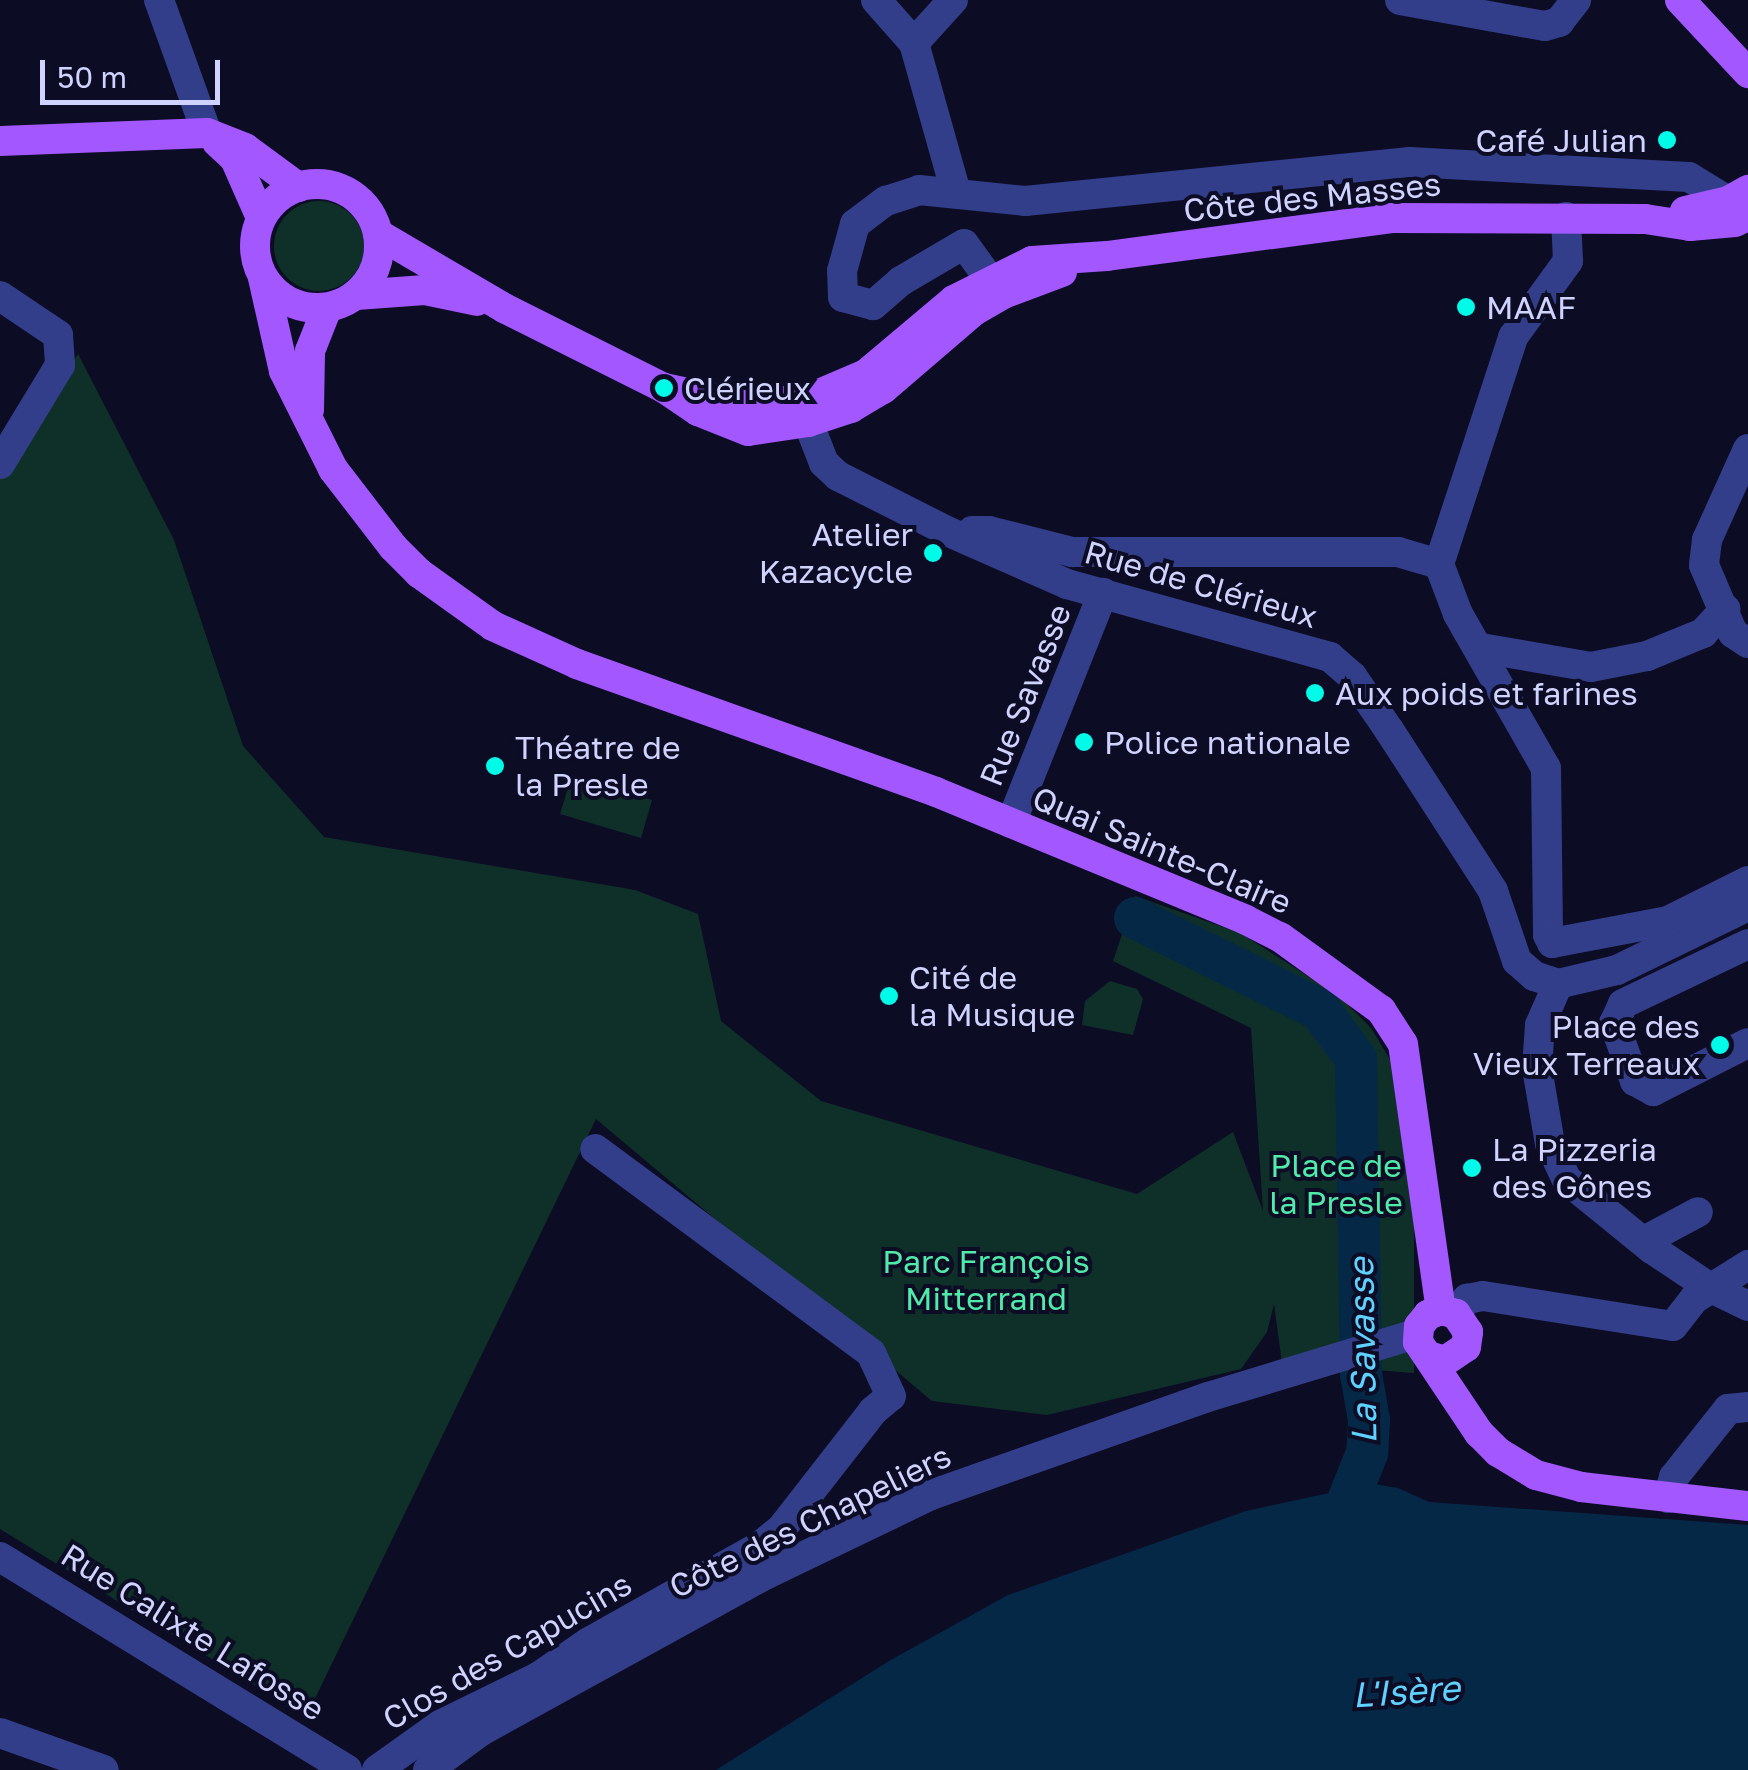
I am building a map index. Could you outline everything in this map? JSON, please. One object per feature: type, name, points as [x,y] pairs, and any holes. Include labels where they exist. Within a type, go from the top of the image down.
[{"type":"main road","points":[[1680,1],[1748,40]]},
{"type":"main road","points":[[1680,1],[1748,74]]},
{"type":"main road","points":[[207,134],[234,159],[261,218]]},
{"type":"main road","points":[[0,142],[207,134],[245,148],[298,187]]},
{"type":"main road","points":[[356,295],[376,267],[378,234],[367,208],[356,198],[318,184],[283,194],[261,218],[254,248],[263,278],[290,302],[326,308],[356,295],[425,290],[504,308]]},
{"type":"main road","name":"Côte des Masses","points":[[810,410],[866,374],[954,300],[991,278],[1032,261],[1107,256],[1390,218],[1645,219],[1741,202]]},
{"type":"main road","points":[[378,234],[504,308],[664,388],[748,406],[810,410]]},
{"type":"main road","name":"Côte des Masses","points":[[810,410],[852,408],[883,390],[974,311],[1004,294],[1107,256]]},
{"type":"main road","name":"Quai Sainte-Claire","points":[[263,278],[284,371],[333,469],[366,517],[419,572],[455,601],[533,646],[866,765],[1280,936],[1381,1010],[1403,1044],[1448,1312]]},
{"type":"main road","points":[[310,423],[307,374],[314,332],[326,308]]},
{"type":"main road","points":[[1468,1415],[1461,1353],[1468,1332],[1448,1312],[1423,1320],[1423,1345],[1468,1415],[1498,1452],[1536,1475],[1580,1487],[1748,1506]]},
{"type":"main road","points":[[1423,1345],[1446,1360],[1461,1353]]},
{"type":"street","points":[[159,0],[207,134]]},
{"type":"street","points":[[876,0],[914,43],[922,84],[956,192]]},
{"type":"street","points":[[914,43],[954,0]]},
{"type":"street","points":[[1400,0],[1545,26],[1559,22],[1576,0]]},
{"type":"street","points":[[938,342],[958,316],[986,294],[991,278],[964,244],[901,281],[873,305],[843,297],[842,271],[854,224],[886,201],[919,190],[1026,201],[1410,162],[1689,176],[1741,202]]},
{"type":"street","points":[[1566,217],[1568,260],[1513,337],[1439,564],[1458,614],[1482,648],[1546,768],[1548,935],[1552,943],[1668,922],[1748,880]]},
{"type":"street","points":[[0,296],[58,335],[60,365],[0,464]]},
{"type":"street","name":"Rue de Clérieux","points":[[810,410],[824,463],[838,476],[949,532],[1067,584],[1330,657],[1352,676],[1494,891],[1517,961],[1534,976],[1558,984]]},
{"type":"street","points":[[1748,449],[1707,540],[1704,565],[1736,610],[1733,633],[1748,643]]},
{"type":"street","points":[[949,532],[989,531],[1072,552],[1398,552],[1439,564]]},
{"type":"street","name":"Rue Savasse","points":[[1011,823],[1104,594]]},
{"type":"street","points":[[1482,648],[1591,667],[1646,656],[1703,633],[1736,610]]},
{"type":"street","points":[[1748,906],[1617,970],[1558,984],[1540,1025],[1537,1068],[1550,1144],[1567,1180],[1644,1242],[1709,1287],[1748,1306]]},
{"type":"street","points":[[1748,944],[1623,1004],[1614,1023],[1635,1081],[1653,1091],[1748,1042]]},
{"type":"street","name":"Clos des Capucins","points":[[377,1770],[440,1725],[538,1677],[589,1642],[760,1546],[782,1528],[873,1411],[891,1396],[871,1353],[594,1148]]},
{"type":"street","points":[[1644,1242],[1698,1212]]},
{"type":"street","points":[[1448,1312],[1466,1300],[1482,1296],[1673,1326],[1709,1287],[1748,1265]]},
{"type":"street","name":"Côte des Chapeliers","points":[[428,1770],[482,1731],[767,1574],[931,1495],[1208,1397],[1382,1343],[1423,1345]]},
{"type":"street","points":[[1668,1498],[1674,1477],[1728,1409],[1748,1407]]},
{"type":"street","name":"Rue Calixte Lafosse","points":[[0,1557],[347,1770]]},
{"type":"street","points":[[0,1733],[104,1770]]},
{"type":"green space","points":[[319,201],[351,214],[364,246],[351,278],[319,291],[287,278],[274,246],[287,214]]},
{"type":"green space","points":[[78,354],[174,540],[243,746],[324,837],[635,890],[698,914],[721,1021],[821,1101],[1137,1194],[1233,1132],[1263,1211],[1251,1028],[1113,961],[1135,896],[1240,933],[1339,996],[1371,1028],[1392,1063],[1414,1201],[1414,1373],[1282,1363],[1274,1304],[1267,1332],[1241,1369],[1047,1415],[932,1401],[596,1119],[306,1717],[0,1529],[0,477]]},
{"type":"green space","points":[[572,775],[652,800],[641,838],[560,814]]},
{"type":"green space","points":[[1110,981],[1137,989],[1143,999],[1133,1035],[1082,1025],[1085,1001]]},
{"type":"water","name":"L'Isère","points":[[1355,1481],[1398,1488],[1429,1502],[1748,1525],[1748,1770],[716,1770],[889,1661],[1008,1595],[1246,1511],[1329,1493]]},
{"type":"waterway","name":"La Savasse","points":[[1135,918],[1320,1010],[1356,1059],[1361,1374],[1369,1420],[1367,1453],[1335,1533]]},
{"type":"place","name":"Café Julian","points":[[1667,140]]},
{"type":"place","name":"MAAF","points":[[1466,307]]},
{"type":"place","name":"Clérieux","points":[[664,388]]},
{"type":"place","name":"Atelier Kazacycle","points":[[933,553]]},
{"type":"place","name":"Aux poids et farines","points":[[1315,693]]},
{"type":"place","name":"Police nationale","points":[[1084,742]]},
{"type":"place","name":"Théatre de la Presle","points":[[495,766]]},
{"type":"place","name":"Cité de la Musique","points":[[889,996]]},
{"type":"place","name":"Place des Vieux Terreaux","points":[[1720,1045]]},
{"type":"place","name":"La Pizzeria des Gônes","points":[[1472,1168]]},
{"type":"park label","name":"Place de la Presle","points":[[1336,1184]]},
{"type":"park label","name":"Parc François Mitterrand","points":[[986,1280]]}]
